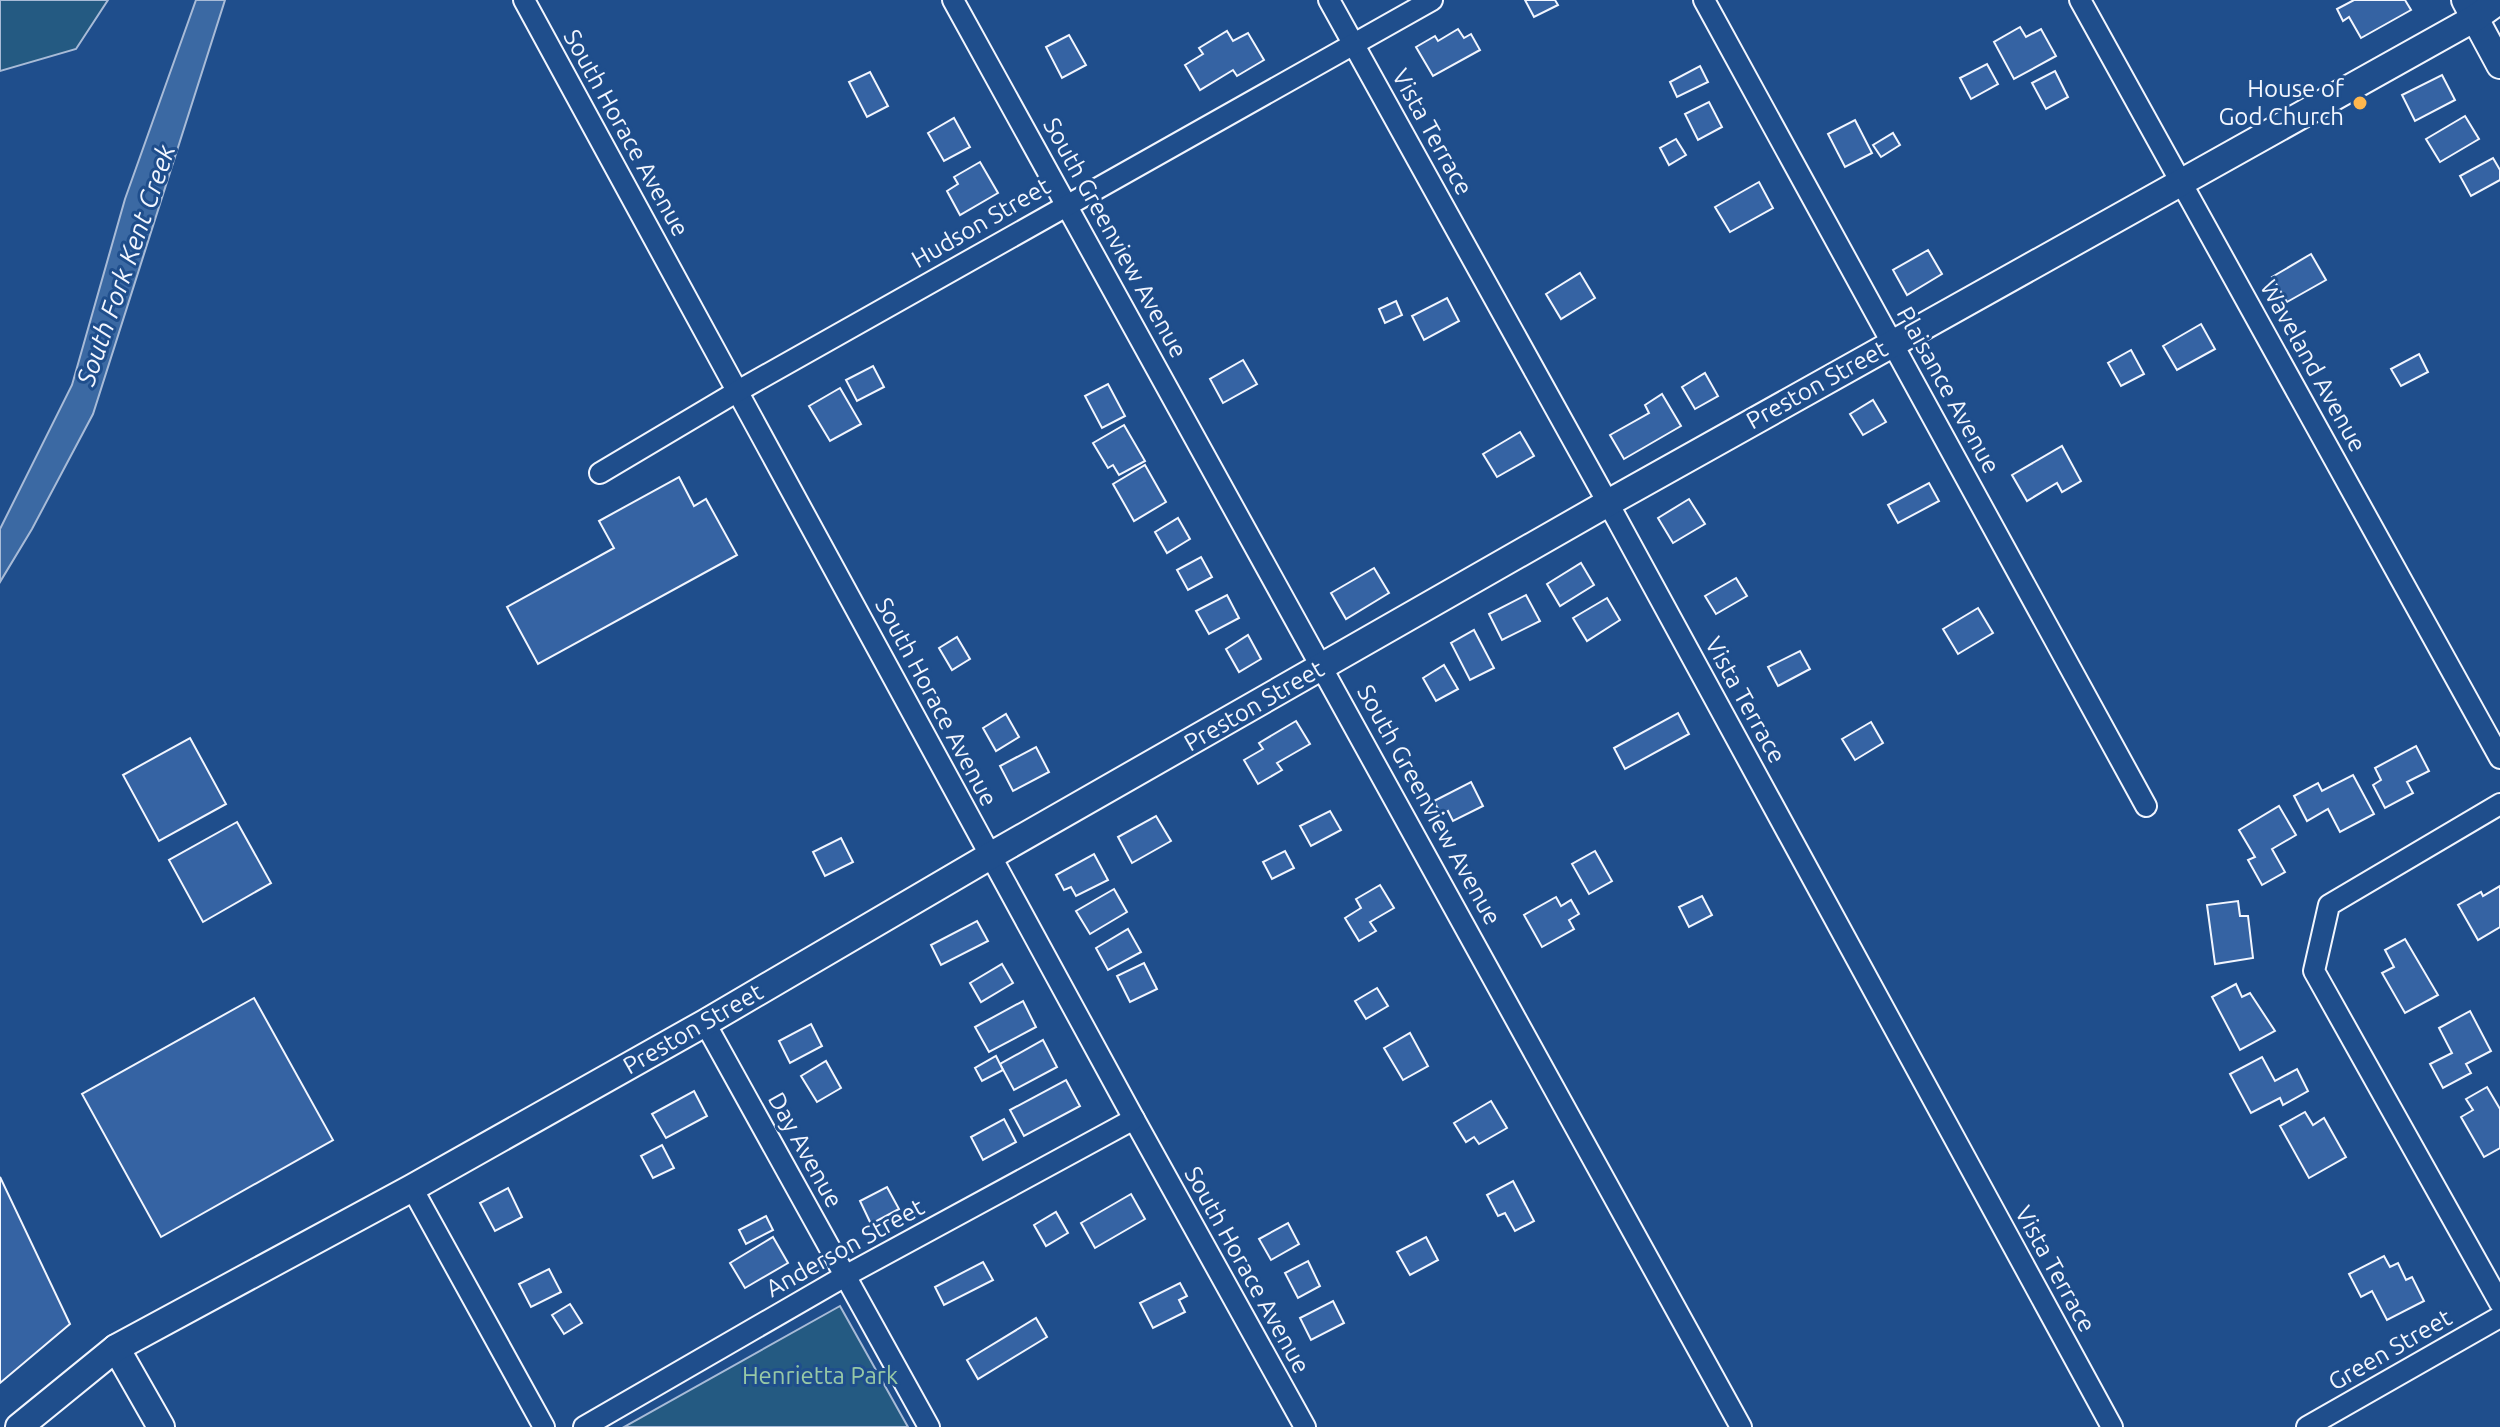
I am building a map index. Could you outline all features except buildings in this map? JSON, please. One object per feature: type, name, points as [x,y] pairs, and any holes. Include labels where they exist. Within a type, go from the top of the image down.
[{"type":"street","name":"South Horace Avenue","points":[[524,0],[1305,1427]]},
{"type":"street","name":"South Greenview Avenue","points":[[953,0],[1741,1427]]},
{"type":"street","name":"Vista Terrace","points":[[1329,0],[1608,503],[2112,1427]]},
{"type":"street","name":"Hudson Street","points":[[600,473],[738,391],[1432,0]]},
{"type":"street","name":"Plaisance Avenue","points":[[1704,0],[2146,806]]},
{"type":"street","name":"Waveland Avenue","points":[[2080,0],[2500,758]]},
{"type":"street","name":"Preston Street","points":[[19,1427],[116,1348],[412,1188],[705,1023],[990,856],[1608,503],[2182,182],[2470,9],[2500,0]]},
{"type":"street","points":[[2470,9],[2500,65]]},
{"type":"street","points":[[2500,804],[2329,905],[2314,971],[2500,1303]]},
{"type":"street","name":"Day Avenue","points":[[705,1023],[929,1427]]},
{"type":"street","name":"Anderson Street","points":[[584,1427],[845,1276],[1134,1119]]},
{"type":"street","points":[[412,1188],[544,1427]]},
{"type":"street","name":"Green Street","points":[[2307,1427],[2500,1317]]},
{"type":"street","points":[[116,1348],[161,1427]]},
{"type":"green space","points":[[0,0],[108,0],[76,49],[0,71]]},
{"type":"green space","name":"Henrietta Park","points":[[840,1306],[908,1427],[624,1427]]},
{"type":"water","name":"South Fork Kent Creek","points":[[196,0],[225,0],[93,414],[0,582],[0,529],[72,385],[125,199]]},
{"type":"place","name":"House of God Church","points":[[2360,103]]}]
